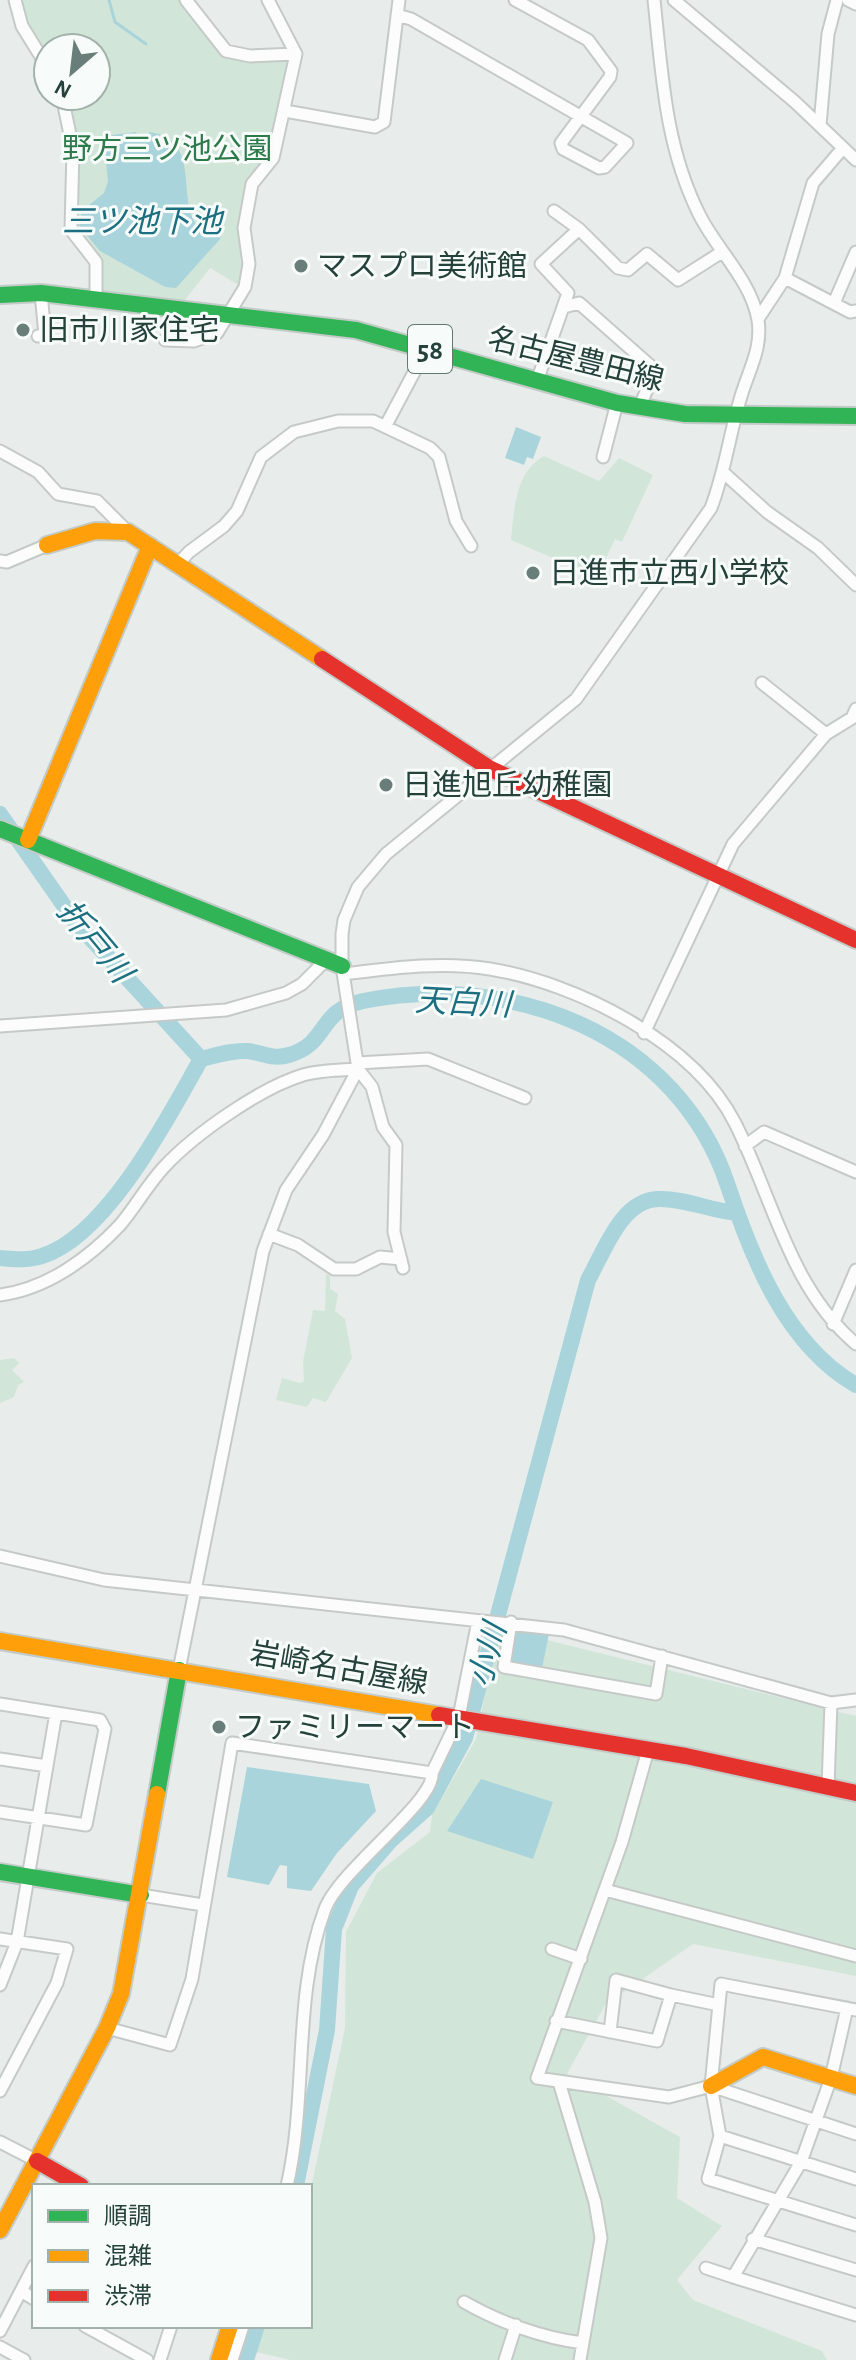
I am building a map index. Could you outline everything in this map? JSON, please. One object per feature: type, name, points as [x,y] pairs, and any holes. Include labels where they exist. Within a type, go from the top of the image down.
[{"type":"street","points":[[15,0],[22,26],[32,42]]},
{"type":"street","points":[[186,0],[226,51],[250,56],[296,54]]},
{"type":"street","points":[[165,340],[194,341],[217,333],[245,287],[249,264],[244,228],[252,184],[273,158],[296,54],[268,0]]},
{"type":"street","points":[[285,111],[379,126],[384,122],[399,0]]},
{"type":"street","points":[[397,15],[411,19],[582,116],[627,143],[605,167],[599,168],[563,149],[561,143],[582,116],[611,71],[588,40],[515,0]]},
{"type":"street","points":[[269,1234],[298,1245],[334,1269],[356,1269],[380,1257],[402,1264],[394,1232],[396,1145],[383,1127],[372,1087],[357,1066],[343,970],[344,920],[358,887],[386,854],[576,699],[711,508],[724,473],[758,350],[758,319],[743,284],[699,215],[675,155],[667,118],[654,0]]},
{"type":"street","points":[[674,0],[820,125],[856,160]]},
{"type":"street","points":[[820,125],[828,34],[837,0]]},
{"type":"street","points":[[848,0],[856,4]]},
{"type":"street","points":[[65,112],[73,149],[71,230],[96,262],[96,301]]},
{"type":"street","points":[[758,319],[785,278],[813,183],[843,148]]},
{"type":"street","points":[[554,211],[579,229],[618,268],[628,270],[647,254],[678,280],[722,252]]},
{"type":"street","points":[[537,381],[568,293],[541,264],[579,229]]},
{"type":"street","points":[[834,303],[856,252]]},
{"type":"street","points":[[785,278],[850,312],[856,311]]},
{"type":"street","points":[[38,336],[45,335],[41,293]]},
{"type":"street","name":"名古屋豊田線","points":[[0,295],[41,293],[356,330],[617,403],[685,414],[856,416]]},
{"type":"street","points":[[564,307],[579,303],[655,370],[640,406]]},
{"type":"street","points":[[386,425],[427,348]]},
{"type":"street","points":[[603,457],[617,403]]},
{"type":"street","points":[[178,564],[224,526],[237,511],[261,457],[294,432],[338,421],[373,421],[430,448],[439,457],[456,521],[467,534],[471,546]]},
{"type":"street","points":[[0,451],[38,472],[58,494],[97,501],[128,532],[489,768],[856,940]]},
{"type":"street","points":[[724,473],[767,512],[818,548],[856,585]]},
{"type":"street","points":[[0,561],[7,562],[47,545],[95,531],[128,532]]},
{"type":"street","points":[[28,840],[150,546]]},
{"type":"street","points":[[762,683],[826,734]]},
{"type":"street","points":[[644,1033],[733,844],[826,734],[852,718],[856,709]]},
{"type":"street","points":[[2,829],[343,970],[404,967],[491,969],[577,995],[676,1051],[704,1079],[733,1120],[807,1287],[833,1324],[856,1344]]},
{"type":"street","points":[[0,1026],[161,1012],[191,1014],[226,1010],[286,993],[302,984],[325,961]]},
{"type":"street","points":[[0,1295],[26,1290],[74,1265],[121,1223],[154,1178],[181,1151],[239,1110],[307,1073],[428,1059],[525,1098]]},
{"type":"street","points":[[0,2230],[107,2028],[126,1978],[179,1670],[269,1234],[286,1190],[323,1135],[357,1066]]},
{"type":"street","points":[[745,1146],[764,1132],[856,1172]]},
{"type":"street","points":[[833,1324],[856,1270]]},
{"type":"street","points":[[0,1556],[104,1580],[194,1592],[564,1630],[831,1703],[856,1699]]},
{"type":"street","points":[[287,2184],[295,2143],[304,2018],[326,1907],[344,1877],[425,1798],[433,1781],[432,1773],[462,1718],[482,1621]]},
{"type":"street","points":[[507,1622],[504,1667],[656,1694],[662,1656]]},
{"type":"street","name":"岩崎名古屋線","points":[[0,1641],[648,1750],[856,1793]]},
{"type":"street","points":[[828,1787],[831,1703]]},
{"type":"street","points":[[0,1704],[100,1720],[105,1729],[86,1825],[0,1812]]},
{"type":"street","points":[[0,1985],[17,1942],[56,1713]]},
{"type":"street","points":[[107,2028],[155,2044],[170,2045],[192,1979],[232,1743],[432,1773]]},
{"type":"street","points":[[648,1750],[605,1890],[537,2078],[669,2097],[684,2096],[711,2086],[763,2057],[856,2086]]},
{"type":"street","points":[[0,1759],[47,1766]]},
{"type":"street","points":[[0,1872],[203,1905]]},
{"type":"street","points":[[605,1890],[856,1956]]},
{"type":"street","points":[[0,1939],[67,1949],[42,2015],[0,2091]]},
{"type":"street","points":[[552,1949],[581,1959]]},
{"type":"street","points":[[610,2032],[616,1980],[719,2005]]},
{"type":"street","points":[[733,2277],[753,2239],[780,2202],[801,2162],[817,2122],[851,2009],[721,1984],[711,2086],[720,2136],[708,2179],[780,2202],[856,2225]]},
{"type":"street","points":[[556,2021],[657,2041],[671,1995]]},
{"type":"street","points":[[559,2082],[595,2202],[601,2238],[580,2360]]},
{"type":"street","points":[[711,2086],[856,2134]]},
{"type":"street","points":[[720,2136],[856,2179]]},
{"type":"street","points":[[0,2142],[77,2184]]},
{"type":"street","points":[[753,2239],[856,2270]]},
{"type":"street","points":[[706,2268],[856,2315]]},
{"type":"street","points":[[0,2331],[32,2270]]},
{"type":"street","points":[[21,2291],[32,2298]]},
{"type":"street","points":[[464,2302],[492,2318],[562,2341],[583,2343]]},
{"type":"street","points":[[505,2360],[516,2325]]},
{"type":"street","points":[[89,2328],[147,2360]]},
{"type":"street","points":[[160,2360],[170,2328]]},
{"type":"street","points":[[219,2360],[229,2328]]},
{"type":"street","points":[[232,2360],[242,2328]]},
{"type":"street","points":[[0,2347],[24,2360]]},
{"type":"green space","name":"野方三ツ池公園","points":[[19,0],[181,0],[223,55],[252,61],[290,58],[270,156],[249,184],[246,263],[240,286],[210,268],[185,300],[100,291],[101,262],[75,228],[77,148],[68,112],[112,112],[112,32],[32,33]]},
{"type":"green space","points":[[544,456],[599,481],[619,458],[653,475],[622,542],[615,539],[597,577],[511,540],[515,504],[522,482],[534,463]]},
{"type":"green space","points":[[326,1274],[330,1276],[330,1289],[338,1294],[335,1311],[345,1319],[352,1358],[326,1402],[313,1398],[307,1407],[276,1400],[282,1378],[300,1383],[304,1381],[303,1362],[313,1310],[325,1311]]},
{"type":"green space","points":[[14,1358],[19,1363],[12,1370],[24,1382],[18,1385],[14,1397],[0,1403],[0,1360]]},
{"type":"green space","points":[[498,1628],[856,1716],[856,1976],[693,1944],[605,2005],[567,2074],[680,2137],[677,2198],[722,2226],[677,2280],[693,2300],[822,2351],[827,2360],[290,2360],[256,2352],[265,2328],[312,2328],[312,2184],[345,2028],[346,1932],[377,1873],[430,1832],[432,1815],[476,1739]]},
{"type":"water","name":"三ツ池下池","points":[[136,132],[139,139],[149,138],[149,132],[168,139],[179,151],[193,218],[203,231],[221,238],[176,288],[165,287],[100,251],[79,226],[82,211],[104,193],[108,181],[104,142],[112,135]]},
{"type":"water","points":[[516,427],[541,437],[533,459],[527,457],[524,465],[505,458]]},
{"type":"water","points":[[515,1629],[549,1634],[542,1668],[507,1664]]},
{"type":"water","points":[[247,1767],[369,1784],[376,1811],[337,1853],[311,1891],[287,1888],[287,1866],[280,1865],[269,1885],[227,1877]]},
{"type":"water","points":[[481,1779],[553,1802],[533,1859],[447,1831]]},
{"type":"waterway","points":[[109,0],[115,22],[146,44]]},
{"type":"waterway","name":"折戸川","points":[[0,814],[74,920],[201,1059]]},
{"type":"waterway","name":"天白川","points":[[0,1258],[42,1256],[66,1244],[90,1225],[134,1171],[201,1059],[242,1051],[289,1055],[311,1043],[337,1012],[363,1001],[419,994],[476,996],[531,1006],[583,1025],[630,1053],[671,1089],[704,1133],[728,1186],[748,1242],[775,1298],[810,1347],[831,1368],[856,1385]]},
{"type":"waterway","name":"小川","points":[[296,2184],[327,2030],[334,1929],[351,1886],[391,1840],[427,1808],[465,1738],[588,1280],[615,1229],[634,1208],[645,1202],[668,1199],[737,1213]]},
{"type":"waterway","name":"小川","points":[[246,2360],[256,2328]]},
{"type":"traffic: fast","points":[[0,295],[41,293],[356,330],[617,403],[685,414],[856,416]]},
{"type":"traffic: fast","points":[[0,829],[342,966]]},
{"type":"traffic: fast","points":[[157,1794],[179,1670]]},
{"type":"traffic: fast","points":[[0,1872],[141,1895]]},
{"type":"traffic: slow","points":[[47,545],[95,531],[128,532],[322,659]]},
{"type":"traffic: slow","points":[[28,840],[150,546]]},
{"type":"traffic: slow","points":[[0,1641],[439,1715]]},
{"type":"traffic: slow","points":[[0,2230],[107,2028],[121,1994],[157,1794]]},
{"type":"traffic: slow","points":[[711,2086],[763,2057],[856,2086]]},
{"type":"traffic: slow","points":[[219,2360],[229,2328]]},
{"type":"traffic: jam","points":[[322,659],[489,768],[856,940]]},
{"type":"traffic: jam","points":[[439,1715],[686,1756],[856,1793]]},
{"type":"traffic: jam","points":[[37,2161],[77,2184]]},
{"type":"place","name":"マスプロ美術館","points":[[301,266]]},
{"type":"place","name":"旧市川家住宅","points":[[23,330]]},
{"type":"place","name":"日進市立西小学校","points":[[533,573]]},
{"type":"place","name":"日進旭丘幼稚園","points":[[386,785]]},
{"type":"place","name":"ファミリーマート","points":[[219,1727]]}]
